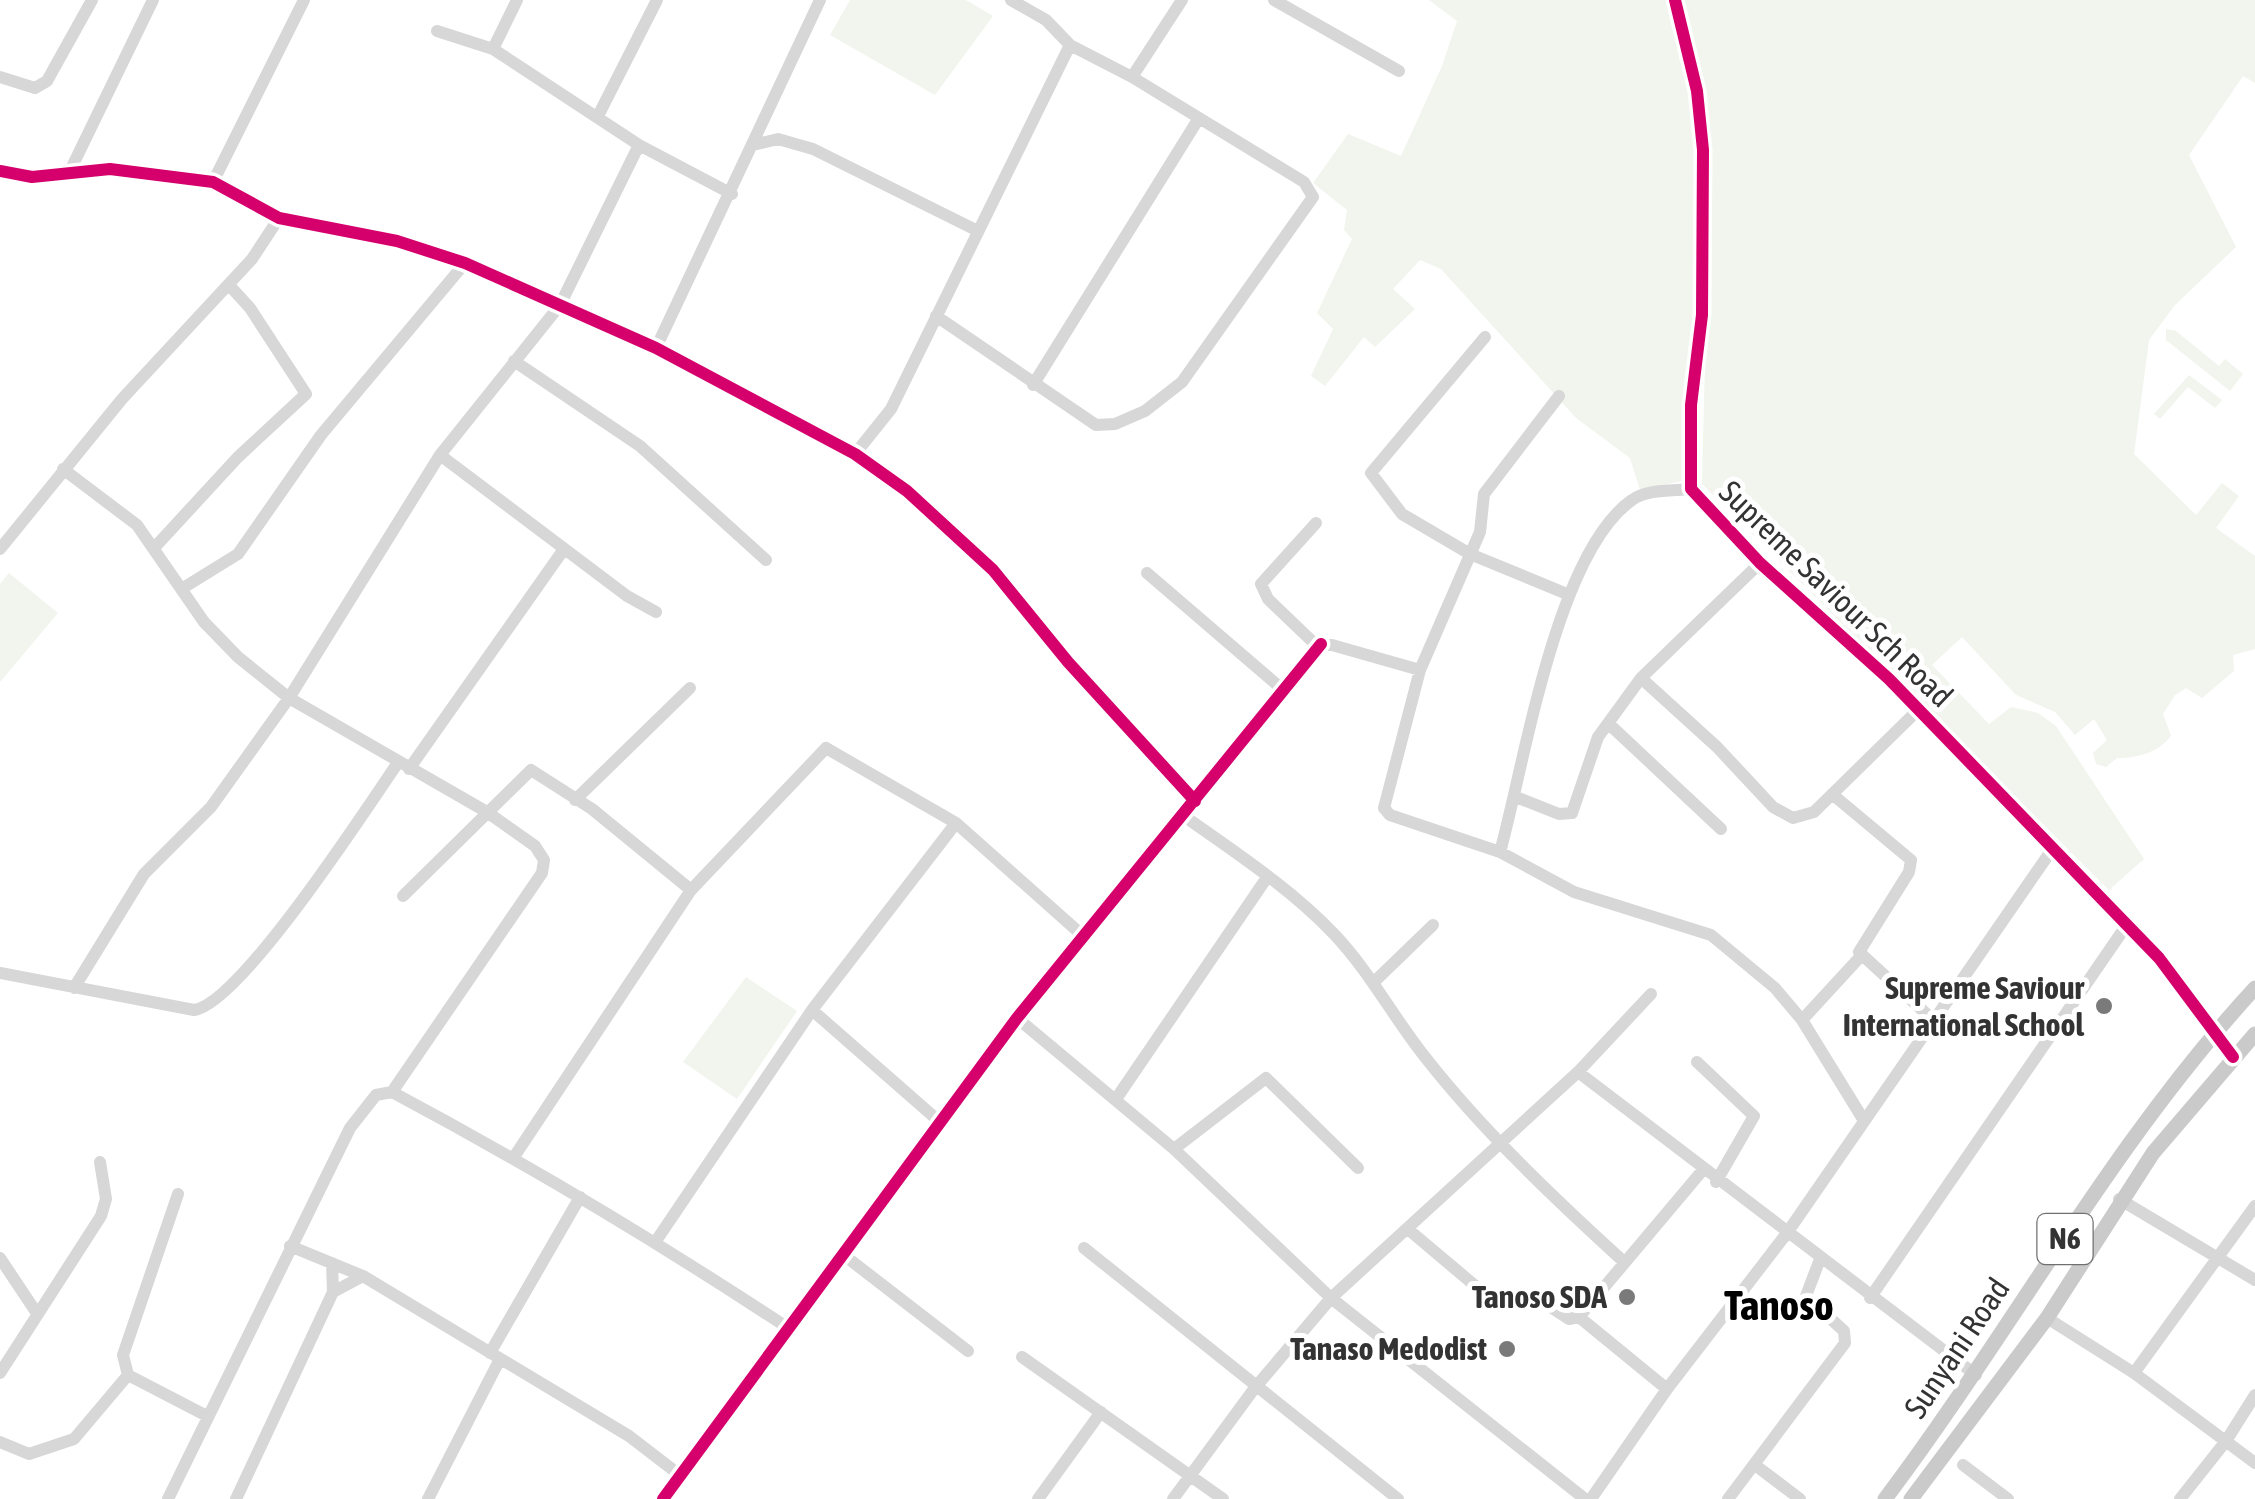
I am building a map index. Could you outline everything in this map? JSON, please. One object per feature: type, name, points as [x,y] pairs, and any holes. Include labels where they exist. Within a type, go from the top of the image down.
[{"type":"main road","name":"Sunyani Road","points":[[1885,1499],[2214,1033],[2255,988]]},
{"type":"main road","name":"Sunyani Road","points":[[1911,1499],[2047,1318],[2120,1198],[2255,1034]]},
{"type":"street","points":[[0,77],[23,87],[36,88],[48,81],[92,0]]},
{"type":"street","points":[[68,175],[153,0]]},
{"type":"street","points":[[214,182],[304,0]]},
{"type":"street","points":[[493,49],[518,0]]},
{"type":"street","points":[[598,116],[657,0]]},
{"type":"street","points":[[656,348],[732,194],[820,0]]},
{"type":"street","points":[[936,316],[1096,425],[1116,424],[1145,411],[1182,382],[1313,196],[1304,182],[1132,77],[1070,45],[1058,30],[1010,0]]},
{"type":"street","points":[[1132,77],[1182,0]]},
{"type":"street","points":[[1274,0],[1399,71]]},
{"type":"street","name":"Supreme Saviour Sch Road","points":[[1675,0],[1697,91],[1702,150],[1702,315],[1691,406],[1691,489],[1760,562],[1889,679],[2170,972],[2233,1057]]},
{"type":"street","points":[[438,31],[493,49],[639,144],[732,194]]},
{"type":"street","points":[[855,454],[881,426],[1070,45]]},
{"type":"street","points":[[1032,385],[1199,118]]},
{"type":"street","points":[[753,145],[778,139],[813,149],[978,231]]},
{"type":"street","points":[[74,988],[144,874],[211,807],[289,698],[440,454],[560,305],[639,144]]},
{"type":"street","points":[[0,172],[32,177],[110,169],[214,182],[280,218],[397,241],[465,263],[656,348],[855,454],[907,491],[994,570],[1068,662],[1194,801]]},
{"type":"street","points":[[0,550],[63,469],[229,285],[280,218]]},
{"type":"street","points":[[182,588],[238,554],[320,436],[465,263]]},
{"type":"street","points":[[156,547],[238,457],[306,394],[250,308],[229,285]]},
{"type":"street","points":[[1485,337],[1371,473],[1402,514],[1470,554],[1566,594]]},
{"type":"street","points":[[514,361],[623,432],[766,560]]},
{"type":"street","points":[[1558,396],[1484,494],[1480,532],[1420,670],[1384,808],[1390,815],[1500,852],[1574,892],[1711,935],[1776,988],[1802,1020],[1863,1120]]},
{"type":"street","points":[[440,454],[564,549],[656,612]]},
{"type":"street","points":[[63,469],[137,525],[219,640],[289,698],[403,767],[488,812],[535,846],[544,860],[542,873],[392,1092]]},
{"type":"street","points":[[1500,852],[1566,594],[1605,525],[1632,499],[1691,489]]},
{"type":"street","points":[[1316,524],[1261,584],[1268,599],[1323,644],[1420,670]]},
{"type":"street","points":[[0,973],[194,1010],[214,1004],[294,911],[564,549]]},
{"type":"street","points":[[1516,797],[1559,814],[1572,812],[1598,737],[1641,678],[1760,562]]},
{"type":"street","points":[[1146,573],[1282,689]]},
{"type":"street","points":[[663,1499],[1082,935],[1323,644]]},
{"type":"street","points":[[1641,678],[1783,814],[1804,818],[1918,710]]},
{"type":"street","points":[[576,800],[690,688]]},
{"type":"street","points":[[1610,725],[1721,828]]},
{"type":"street","points":[[514,1157],[692,890],[826,748],[956,823],[1082,935]]},
{"type":"street","points":[[403,896],[531,770],[592,809],[692,890]]},
{"type":"street","points":[[1802,1020],[1860,957],[1860,947],[1909,872],[1911,860],[1832,794]]},
{"type":"street","points":[[1184,816],[1268,876],[1334,934],[1374,982],[1426,1058],[1501,1140],[1623,1261]]},
{"type":"street","points":[[656,1241],[812,1010],[956,823]]},
{"type":"street","points":[[1018,1018],[1174,1149],[1331,1298],[1588,1499],[1786,1233],[2051,851]]},
{"type":"street","points":[[1116,1099],[1268,876]]},
{"type":"street","points":[[1374,982],[1434,925]]},
{"type":"street","points":[[1870,1298],[2126,926]]},
{"type":"street","points":[[1860,957],[1933,1020]]},
{"type":"street","points":[[1173,1499],[1254,1388],[1331,1298],[1410,1230],[1501,1140],[1578,1072],[1651,994]]},
{"type":"street","points":[[812,1010],[942,1123]]},
{"type":"street","points":[[1696,1062],[1754,1116],[1716,1182]]},
{"type":"street","points":[[1578,1072],[1716,1182],[1976,1375]]},
{"type":"street","points":[[1174,1149],[1266,1078],[1358,1168]]},
{"type":"street","points":[[168,1499],[290,1246],[364,1105],[376,1095],[392,1092],[514,1157],[656,1241],[791,1330]]},
{"type":"street","points":[[0,1373],[101,1216],[106,1198],[100,1162]]},
{"type":"street","points":[[1410,1230],[1492,1300],[1542,1302],[1569,1319],[1579,1316],[1702,1171]]},
{"type":"street","points":[[178,1194],[123,1355],[128,1376],[207,1416]]},
{"type":"street","points":[[428,1499],[495,1356],[580,1197]]},
{"type":"street","points":[[2120,1198],[2255,1280]]},
{"type":"street","points":[[2134,1372],[2255,1206]]},
{"type":"street","points":[[290,1246],[363,1276],[629,1436],[681,1476]]},
{"type":"street","points":[[1084,1248],[1254,1388],[1398,1499]]},
{"type":"street","points":[[845,1256],[968,1351]]},
{"type":"street","points":[[0,1258],[36,1312]]},
{"type":"street","points":[[1728,1499],[1845,1343],[1844,1331],[1806,1296],[1820,1259]]},
{"type":"street","points":[[236,1499],[332,1292],[332,1263]]},
{"type":"street","points":[[332,1292],[363,1276]]},
{"type":"street","points":[[1579,1316],[1667,1390]]},
{"type":"street","points":[[2047,1318],[2134,1372],[2255,1463]]},
{"type":"street","points":[[1022,1356],[1223,1499]]},
{"type":"street","points":[[0,1442],[29,1454],[74,1439],[128,1376]]},
{"type":"street","points":[[2180,1499],[2226,1441],[2255,1395]]},
{"type":"street","points":[[1038,1499],[1101,1412]]},
{"type":"street","points":[[1754,1465],[1800,1499]]},
{"type":"street","points":[[1964,1465],[2008,1499]]},
{"type":"shaded area","points":[[850,0],[966,0],[993,16],[935,95],[830,35]]},
{"type":"shaded area","points":[[1429,0],[1670,0],[1696,118],[1694,292],[1682,481],[1640,490],[1630,458],[1576,418],[1441,269],[1420,260],[1393,289],[1415,309],[1375,347],[1364,337],[1325,386],[1311,376],[1333,329],[1317,313],[1352,239],[1344,230],[1347,210],[1313,183],[1348,134],[1401,156],[1442,66],[1457,21]]},
{"type":"shaded area","points":[[1683,0],[2255,0],[2255,83],[2243,76],[2189,155],[2236,247],[2175,305],[2149,340],[2134,454],[2196,515],[2222,483],[2239,496],[2216,528],[2255,556],[2255,649],[2233,655],[2234,671],[2202,698],[2186,688],[2175,695],[2163,714],[2171,736],[2160,747],[2139,756],[2117,758],[2106,767],[2096,764],[2093,753],[2107,740],[2094,719],[2075,735],[2055,712],[2016,695],[1962,637],[1932,665],[1989,724],[2011,707],[2038,713],[2056,726],[2144,859],[2109,890],[1702,484],[1710,156],[1703,75]]},
{"type":"shaded area","points":[[2166,329],[2176,331],[2219,366],[2225,359],[2243,374],[2230,391],[2166,340]]},
{"type":"shaded area","points":[[2189,375],[2222,400],[2215,408],[2188,387],[2160,419],[2154,414]]},
{"type":"shaded area","points":[[9,573],[58,613],[0,682],[0,584]]},
{"type":"shaded area","points":[[746,977],[797,1011],[737,1099],[683,1062]]},
{"type":"cycle path","points":[[1675,0],[1697,91],[1703,150],[1702,315],[1691,405],[1691,489],[1760,563],[1889,679],[2159,958],[2233,1057]]},
{"type":"cycle path","points":[[0,171],[32,177],[110,169],[213,182],[279,218],[397,241],[465,263],[656,348],[855,454],[907,491],[993,570],[1068,662],[1195,801]]},
{"type":"cycle path","points":[[663,1499],[1017,1018],[1321,644]]},
{"type":"place","name":"Supreme Saviour International School","points":[[2104,1006]]},
{"type":"place","name":"Tanoso SDA","points":[[1627,1297]]},
{"type":"place","name":"Tanaso Medodist","points":[[1507,1349]]},
{"type":"district","name":"Tanoso","points":[[1779,1305]]}]
